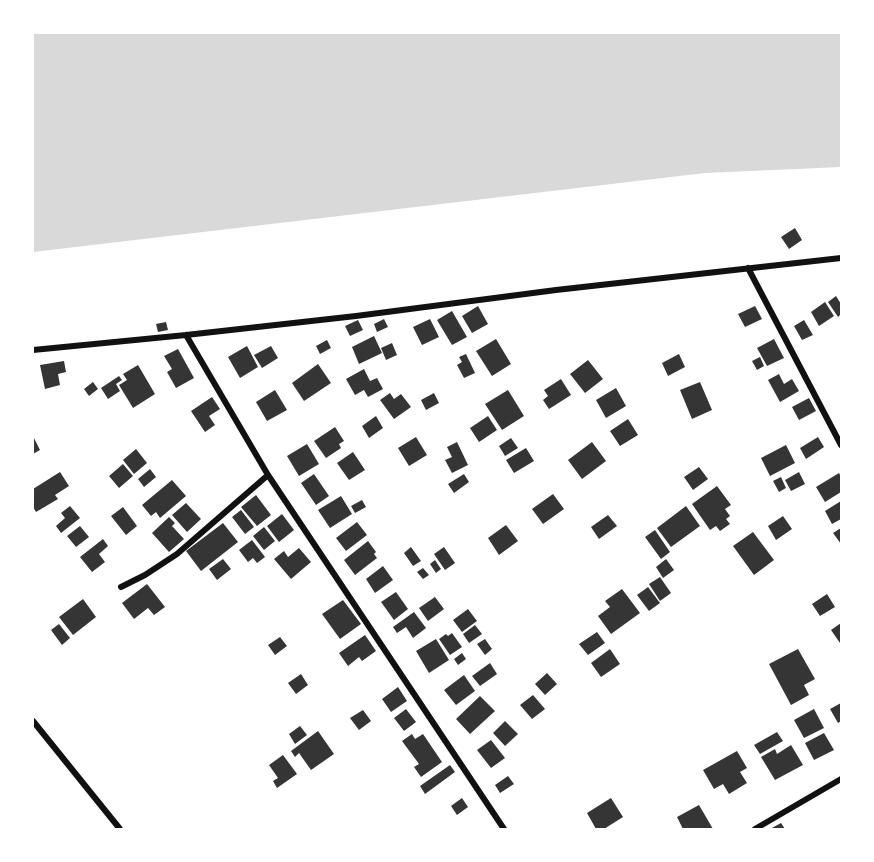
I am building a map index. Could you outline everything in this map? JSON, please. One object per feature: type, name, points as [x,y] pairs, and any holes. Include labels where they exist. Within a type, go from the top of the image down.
[{"type":"street","points":[[33,350],[186,335],[841,258]]},
{"type":"street","points":[[748,268],[841,445]]},
{"type":"street","points":[[186,335],[268,475],[504,829]]},
{"type":"street","points":[[122,587],[177,554],[268,475]]},
{"type":"street","points":[[33,721],[120,829]]},
{"type":"street","points":[[754,829],[841,779]]},
{"type":"shaded area","points":[[33,33],[841,33],[841,167],[705,173],[33,252]]},
{"type":"building","points":[[795,228],[802,240],[789,249],[781,237]]},
{"type":"building","points":[[836,296],[841,304],[841,314],[838,317],[828,302]]},
{"type":"building","points":[[825,302],[834,316],[819,326],[811,312]]},
{"type":"building","points":[[478,306],[488,324],[472,333],[462,316]]},
{"type":"building","points":[[755,306],[762,319],[745,327],[738,314]]},
{"type":"building","points":[[452,311],[467,337],[452,345],[437,320]]},
{"type":"building","points":[[384,319],[388,327],[377,332],[374,324]]},
{"type":"building","points":[[430,319],[439,337],[422,345],[413,327]]},
{"type":"building","points":[[358,320],[363,330],[350,336],[345,326]]},
{"type":"building","points":[[804,320],[813,335],[802,340],[794,326]]},
{"type":"building","points":[[166,322],[168,330],[158,332],[156,324]]},
{"type":"building","points":[[374,336],[382,353],[359,364],[352,347]]},
{"type":"building","points":[[496,339],[511,364],[492,376],[476,351]]},
{"type":"building","points":[[774,339],[784,358],[767,366],[757,348]]},
{"type":"building","points":[[327,340],[331,348],[320,354],[316,346]]},
{"type":"building","points":[[392,343],[397,355],[386,360],[381,348]]},
{"type":"building","points":[[247,346],[258,367],[240,378],[228,357]]},
{"type":"building","points":[[271,346],[278,358],[262,368],[254,355]]},
{"type":"building","points":[[178,349],[194,378],[176,388],[167,372],[172,369],[164,356]]},
{"type":"building","points":[[466,354],[475,373],[464,378],[457,365],[462,362],[459,357]]},
{"type":"building","points":[[679,354],[685,367],[668,376],[662,363]]},
{"type":"building","points":[[760,357],[764,366],[757,370],[752,361]]},
{"type":"building","points":[[588,360],[603,379],[585,393],[570,374]]},
{"type":"building","points":[[64,361],[66,372],[58,374],[60,385],[45,389],[40,365]]},
{"type":"building","points":[[318,364],[331,383],[304,401],[292,383]]},
{"type":"building","points":[[138,365],[155,394],[133,408],[119,385],[127,380],[123,374]]},
{"type":"building","points":[[364,369],[370,381],[377,378],[383,389],[368,397],[364,390],[355,395],[346,379]]},
{"type":"building","points":[[779,374],[784,384],[792,379],[799,391],[780,402],[768,380]]},
{"type":"building","points":[[119,376],[122,380],[116,384],[120,391],[108,399],[101,388]]},
{"type":"building","points":[[561,379],[571,395],[549,409],[543,400],[548,396],[544,390]]},
{"type":"building","points":[[93,382],[98,389],[89,396],[84,389]]},
{"type":"building","points":[[700,382],[712,410],[692,419],[680,390]]},
{"type":"building","points":[[616,388],[626,406],[606,418],[596,400]]},
{"type":"building","points":[[275,390],[287,410],[267,421],[256,402]]},
{"type":"building","points":[[508,390],[524,416],[502,430],[485,404]]},
{"type":"building","points":[[390,393],[394,399],[401,394],[411,407],[394,419],[380,400]]},
{"type":"building","points":[[434,393],[439,403],[426,410],[421,400]]},
{"type":"building","points":[[212,397],[220,409],[209,416],[215,425],[205,432],[191,411]]},
{"type":"building","points":[[809,398],[816,411],[799,420],[792,407]]},
{"type":"building","points":[[376,416],[383,428],[369,438],[362,426]]},
{"type":"building","points":[[488,416],[497,430],[479,442],[470,428]]},
{"type":"building","points":[[628,419],[638,435],[620,446],[610,431]]},
{"type":"building","points":[[335,427],[344,441],[339,444],[341,448],[326,458],[314,441]]},
{"type":"building","points":[[33,436],[40,450],[33,454]]},
{"type":"building","points":[[416,437],[427,455],[409,466],[398,448]]},
{"type":"building","points":[[818,437],[824,447],[806,459],[800,448]]},
{"type":"building","points":[[511,438],[518,448],[505,456],[499,446]]},
{"type":"building","points":[[457,442],[468,465],[452,473],[445,460],[452,457],[447,447]]},
{"type":"building","points":[[592,442],[606,461],[582,479],[568,460]]},
{"type":"building","points":[[307,444],[319,464],[299,476],[287,456]]},
{"type":"building","points":[[786,445],[795,463],[770,476],[761,458]]},
{"type":"building","points":[[526,448],[534,461],[514,473],[506,460]]},
{"type":"building","points":[[136,449],[147,463],[134,474],[123,460]]},
{"type":"building","points":[[353,452],[365,470],[349,480],[337,463]]},
{"type":"building","points":[[123,464],[133,476],[119,488],[109,476]]},
{"type":"building","points":[[699,467],[708,479],[693,490],[684,477]]},
{"type":"building","points":[[150,469],[156,477],[144,487],[138,479]]},
{"type":"building","points":[[60,472],[69,486],[55,495],[58,499],[36,512],[33,507],[33,489]]},
{"type":"building","points":[[799,472],[805,484],[791,491],[785,480]]},
{"type":"building","points":[[839,473],[841,492],[825,502],[816,487]]},
{"type":"building","points":[[314,474],[329,496],[316,505],[301,483]]},
{"type":"building","points":[[464,474],[469,482],[454,493],[448,484]]},
{"type":"building","points":[[781,477],[786,488],[779,492],[773,481]]},
{"type":"building","points":[[172,480],[186,496],[160,518],[156,512],[151,516],[142,505]]},
{"type":"building","points":[[717,486],[731,505],[725,509],[730,516],[726,519],[730,524],[720,531],[716,526],[710,530],[692,504]]},
{"type":"building","points":[[553,494],[564,509],[543,524],[532,509]]},
{"type":"building","points":[[256,495],[271,515],[257,526],[241,507]]},
{"type":"building","points":[[341,496],[352,514],[330,528],[318,510]]},
{"type":"building","points":[[362,500],[366,507],[355,513],[351,506]]},
{"type":"building","points":[[841,501],[841,519],[832,524],[825,511]]},
{"type":"building","points":[[186,503],[201,519],[187,532],[172,515]]},
{"type":"building","points":[[70,506],[80,518],[61,533],[56,526],[65,518],[61,513]]},
{"type":"building","points":[[686,506],[700,526],[671,547],[657,528]]},
{"type":"building","points":[[123,507],[137,526],[126,535],[111,516]]},
{"type":"building","points":[[241,510],[254,527],[245,534],[232,517]]},
{"type":"building","points":[[282,514],[294,530],[279,542],[267,526]]},
{"type":"building","points":[[608,515],[617,526],[599,539],[591,527]]},
{"type":"building","points":[[783,516],[792,529],[776,540],[768,526]]},
{"type":"building","points":[[169,517],[175,523],[172,526],[184,539],[169,552],[152,533]]},
{"type":"building","points":[[357,522],[367,535],[346,551],[336,538]]},
{"type":"building","points":[[223,523],[238,542],[201,571],[186,551]]},
{"type":"building","points":[[506,525],[518,541],[499,555],[488,538]]},
{"type":"building","points":[[80,526],[89,537],[76,547],[67,536]]},
{"type":"building","points":[[264,527],[275,541],[264,550],[253,536]]},
{"type":"building","points":[[841,528],[841,544],[833,533]]},
{"type":"building","points":[[655,530],[670,552],[661,559],[645,537]]},
{"type":"building","points":[[753,532],[774,560],[754,575],[733,546]]},
{"type":"building","points":[[103,539],[108,546],[99,554],[105,562],[92,572],[80,557]]},
{"type":"building","points":[[252,540],[265,557],[257,563],[253,558],[248,562],[239,550]]},
{"type":"building","points":[[368,541],[376,552],[374,554],[377,558],[355,575],[344,560]]},
{"type":"building","points":[[411,547],[421,561],[413,566],[404,553]]},
{"type":"building","points":[[444,547],[455,563],[445,570],[434,554]]},
{"type":"building","points":[[299,548],[311,562],[291,579],[274,559],[284,551],[288,557]]},
{"type":"building","points":[[223,559],[231,569],[217,580],[209,569]]},
{"type":"building","points":[[666,559],[674,570],[663,578],[656,567]]},
{"type":"building","points":[[435,560],[441,569],[436,573],[430,564]]},
{"type":"building","points":[[383,566],[393,580],[375,593],[366,579]]},
{"type":"building","points":[[423,568],[429,575],[423,579],[417,572]]},
{"type":"building","points":[[660,577],[671,593],[660,601],[649,584]]},
{"type":"building","points":[[147,584],[165,607],[154,615],[148,608],[134,619],[122,603]]},
{"type":"building","points":[[648,587],[660,603],[649,611],[637,595]]},
{"type":"building","points":[[622,589],[640,613],[611,634],[598,616],[610,607],[605,601]]},
{"type":"building","points":[[396,592],[408,609],[394,620],[381,602]]},
{"type":"building","points":[[827,594],[835,607],[820,616],[812,604]]},
{"type":"building","points":[[435,597],[444,609],[428,621],[419,608]]},
{"type":"building","points":[[83,599],[96,617],[73,635],[59,617]]},
{"type":"building","points":[[343,600],[361,624],[340,639],[322,614]]},
{"type":"building","points":[[468,609],[477,621],[462,632],[453,620]]},
{"type":"building","points":[[414,612],[426,628],[413,638],[406,627],[397,633],[393,627]]},
{"type":"building","points":[[841,623],[841,642],[840,643],[831,630]]},
{"type":"building","points":[[59,624],[70,638],[62,645],[51,630]]},
{"type":"building","points":[[475,625],[482,634],[469,643],[463,634]]},
{"type":"building","points":[[597,632],[605,643],[588,655],[579,644]]},
{"type":"building","points":[[452,633],[462,647],[450,655],[439,639]]},
{"type":"building","points":[[365,635],[376,651],[362,661],[359,657],[348,666],[339,653]]},
{"type":"building","points":[[280,637],[287,646],[275,655],[268,645]]},
{"type":"building","points":[[436,639],[449,660],[429,673],[416,651]]},
{"type":"building","points":[[485,639],[492,649],[485,655],[477,644]]},
{"type":"building","points":[[610,649],[620,664],[601,677],[591,663]]},
{"type":"building","points":[[798,649],[815,679],[804,685],[809,695],[791,705],[769,664]]},
{"type":"building","points":[[462,653],[466,659],[458,665],[454,659]]},
{"type":"building","points":[[490,663],[497,674],[480,686],[472,676]]},
{"type":"building","points":[[547,673],[557,684],[545,695],[535,684]]},
{"type":"building","points":[[301,674],[308,685],[296,694],[288,683]]},
{"type":"building","points":[[464,675],[475,691],[456,705],[444,690]]},
{"type":"building","points":[[398,687],[407,701],[391,712],[382,699]]},
{"type":"building","points":[[533,695],[545,709],[532,719],[520,705]]},
{"type":"building","points":[[480,696],[495,711],[470,734],[456,719]]},
{"type":"building","points":[[841,703],[841,721],[838,723],[830,709]]},
{"type":"building","points":[[406,709],[416,722],[404,731],[394,718]]},
{"type":"building","points":[[814,709],[824,728],[804,738],[794,720]]},
{"type":"building","points":[[363,710],[371,721],[359,730],[350,718]]},
{"type":"building","points":[[505,721],[518,734],[505,746],[493,733]]},
{"type":"building","points":[[300,726],[307,735],[295,744],[289,734]]},
{"type":"building","points":[[318,731],[334,754],[311,770],[299,753],[295,757],[291,751]]},
{"type":"building","points":[[777,732],[783,741],[760,754],[754,745]]},
{"type":"building","points":[[824,733],[834,750],[814,760],[805,743]]},
{"type":"building","points":[[412,734],[415,739],[423,734],[442,762],[421,777],[414,767],[419,764],[402,741]]},
{"type":"building","points":[[491,740],[505,758],[491,768],[477,750]]},
{"type":"building","points":[[791,745],[803,765],[775,780],[761,757],[775,749],[777,754]]},
{"type":"building","points":[[737,751],[747,768],[740,772],[747,783],[729,794],[723,784],[714,789],[703,770]]},
{"type":"building","points":[[283,755],[297,774],[277,788],[273,781],[278,778],[269,765]]},
{"type":"building","points":[[450,765],[455,772],[425,794],[420,786]]},
{"type":"building","points":[[508,776],[514,784],[500,793],[495,785]]},
{"type":"building","points":[[462,798],[468,807],[457,815],[451,806]]},
{"type":"building","points":[[611,798],[623,817],[604,829],[596,829],[587,813]]},
{"type":"building","points":[[699,805],[713,829],[683,829],[677,817]]},
{"type":"building","points":[[781,823],[785,829],[770,829]]}]
